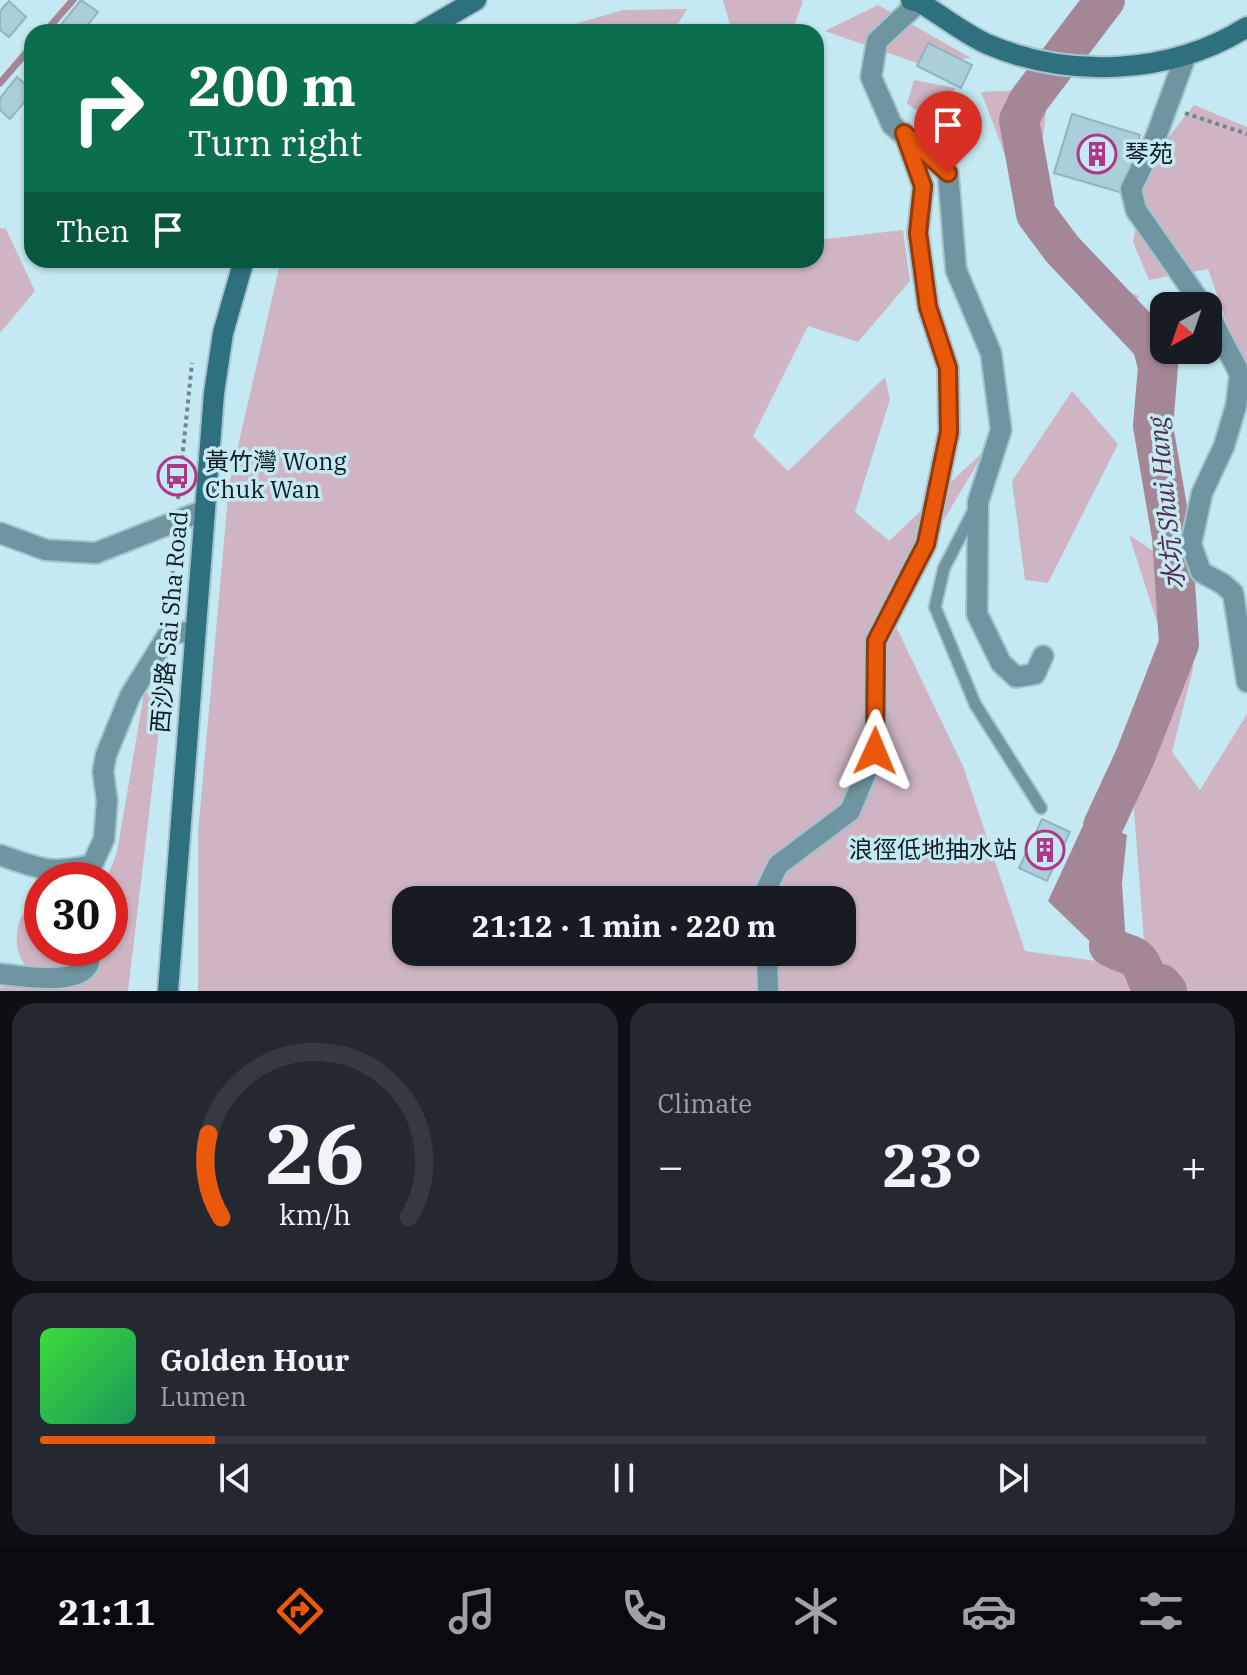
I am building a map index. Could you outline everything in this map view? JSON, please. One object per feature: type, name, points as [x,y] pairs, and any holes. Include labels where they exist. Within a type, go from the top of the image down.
[{"type":"main road","points":[[435,24],[476,0]]},
{"type":"main road","points":[[916,1],[985,43],[1044,63],[1073,66],[1129,67],[1186,55],[1222,42],[1247,27]]},
{"type":"main road","name":"西沙路 Sai Sha Road","points":[[168,991],[218,361],[242,268]]},
{"type":"street","points":[[916,1],[877,41],[871,77],[892,125],[948,173],[956,270],[991,353],[1001,430],[978,502],[977,614],[1001,663],[1016,677],[1035,674],[1043,656]]},
{"type":"street","points":[[1186,55],[1167,108],[1131,189],[1136,210],[1193,292]]},
{"type":"street","points":[[768,886],[778,865],[850,811],[875,751],[876,641],[926,544],[949,432],[948,368],[928,307],[918,233],[923,186],[904,133]]},
{"type":"street","points":[[1222,340],[1240,374],[1236,406],[1224,446],[1202,493],[1191,544],[1201,572],[1233,593],[1247,682]]},
{"type":"street","points":[[0,533],[46,550],[96,553],[205,510]]},
{"type":"street","points":[[93,862],[104,839],[106,824],[103,771],[106,755],[130,696],[170,633],[195,633]]},
{"type":"street","points":[[0,855],[24,863]]},
{"type":"street","points":[[0,974],[55,980],[72,978],[86,966]]},
{"type":"street","points":[[767,966],[768,991]]},
{"type":"lane","points":[[978,502],[944,568],[935,607],[975,704],[1041,808]]},
{"type":"path","points":[[1167,108],[1247,134]]},
{"type":"path","points":[[170,633],[175,521],[192,363]]},
{"type":"shaded area","points":[[723,0],[803,1],[795,24],[730,24]]},
{"type":"shaded area","points":[[878,5],[971,58],[917,63],[825,31]]},
{"type":"shaded area","points":[[687,9],[678,24],[575,24],[623,10]]},
{"type":"shaded area","points":[[914,80],[955,88],[944,128],[907,104]]},
{"type":"shaded area","points":[[1048,89],[1037,201],[1105,283],[1139,296],[1117,331],[1028,237],[1012,173],[981,92]]},
{"type":"shaded area","points":[[1194,105],[1247,127],[1247,380],[1222,309],[1222,292],[1216,292],[1208,269],[1149,280],[1133,242],[1148,163]]},
{"type":"shaded area","points":[[0,228],[6,229],[35,291],[0,333]]},
{"type":"shaded area","points":[[903,230],[910,281],[858,342],[808,326],[753,436],[788,471],[885,377],[890,399],[855,512],[889,541],[986,449],[889,612],[963,766],[1025,951],[1146,968],[1134,810],[1167,653],[1129,535],[1190,575],[1193,669],[1172,752],[1200,790],[1247,714],[1247,991],[198,991],[198,833],[229,485],[279,268],[824,268],[824,239]]},
{"type":"shaded area","points":[[1072,391],[1118,444],[1048,583],[1025,580],[1012,481]]},
{"type":"shaded area","points":[[164,688],[128,991],[0,991],[0,988],[29,975],[25,966],[128,966],[128,862],[113,862],[144,694]]},
{"type":"shaded area","points":[[1087,817],[1127,835],[1122,883],[1126,946],[1106,957],[1048,901]]},
{"type":"shaded area","points":[[24,913],[24,963],[17,937]]},
{"type":"building","points":[[81,0],[98,12],[88,24],[61,24]]},
{"type":"building","points":[[9,1],[26,17],[9,37],[0,30],[0,11]]},
{"type":"building","points":[[928,43],[972,65],[961,88],[917,66]]},
{"type":"building","points":[[17,77],[24,83],[24,102],[10,119],[0,110],[0,98]]},
{"type":"building","name":"琴苑","points":[[1072,114],[1140,135],[1123,193],[1054,173]]},
{"type":"building","name":"浪徑低地抽水站","points":[[1042,819],[1070,832],[1047,881],[1019,868]]},
{"type":"waterway","points":[[52,24],[73,0]]},
{"type":"waterway","name":"水坑 Shui Hang","points":[[1103,826],[1135,757],[1179,644],[1172,537],[1153,426],[1158,367],[1152,344],[1062,249],[1036,214],[1019,120],[1029,100],[1105,0]]},
{"type":"waterway","points":[[0,83],[24,55]]},
{"type":"waterway","points":[[1109,946],[1137,959],[1148,981],[1161,984],[1167,991]]},
{"type":"place","name":"琴苑","points":[[1097,154]]},
{"type":"place","name":"黃竹灣 Wong Chuk Wan","points":[[177,476]]},
{"type":"place","name":"浪徑低地抽水站","points":[[1045,850]]},
{"type":"route","points":[[875,751],[876,641],[926,544],[949,432],[948,368],[928,307],[918,233],[923,186],[904,133],[948,173]]}]
